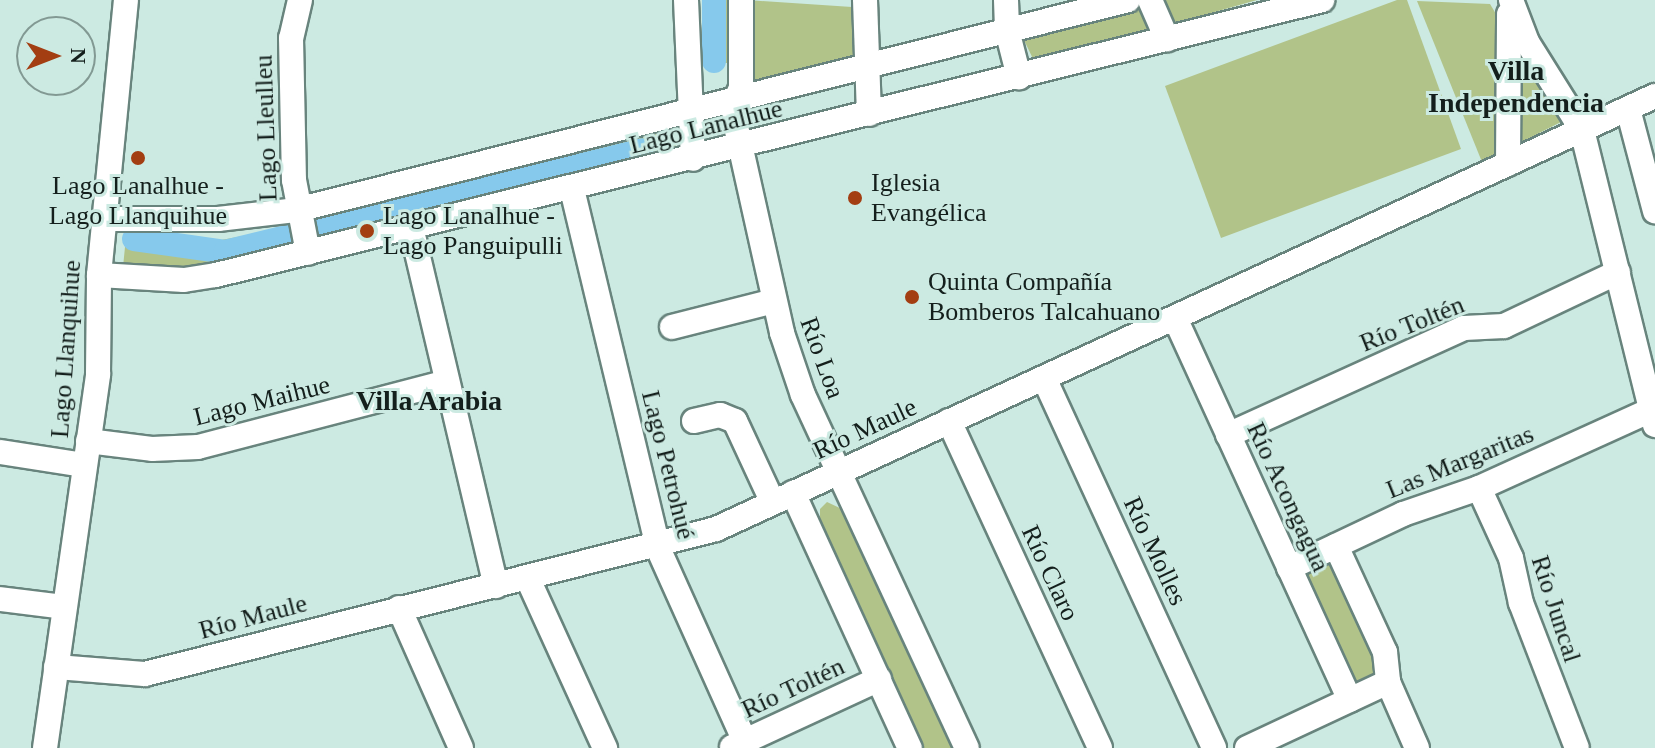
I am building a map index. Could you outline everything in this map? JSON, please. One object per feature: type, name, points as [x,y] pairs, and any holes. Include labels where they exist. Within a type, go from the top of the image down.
[{"type":"street","name":"Lago Llanquihue","points":[[45,748],[99,361],[99,275],[126,0]]},
{"type":"street","name":"Lago Lleulleu","points":[[300,0],[291,38],[297,210],[308,253]]},
{"type":"street","points":[[686,0],[693,159]]},
{"type":"street","name":"Río Loa","points":[[741,0],[741,88],[734,103],[739,148],[774,301],[803,395],[967,748]]},
{"type":"street","points":[[865,0],[869,114]]},
{"type":"street","points":[[1006,0],[1007,30],[1019,77]]},
{"type":"street","name":"Lago Lanalhue","points":[[104,219],[218,219],[297,210],[734,103],[1128,0]]},
{"type":"street","points":[[1150,0],[1167,39]]},
{"type":"street","name":"Lago Lanalhue","points":[[99,275],[197,279],[739,148],[1322,0]]},
{"type":"street","points":[[1510,0],[1527,42],[1582,130],[1653,418]]},
{"type":"street","points":[[1508,164],[1510,0]]},
{"type":"street","name":"Río Maule","points":[[56,667],[145,674],[399,608],[658,548],[716,529],[1655,96]]},
{"type":"street","points":[[1628,109],[1655,211]]},
{"type":"street","name":"Lago Petrohué","points":[[572,189],[658,548],[738,745]]},
{"type":"street","points":[[411,227],[496,586]]},
{"type":"street","name":"Río Toltén","points":[[1228,435],[1464,328],[1504,326],[1618,272]]},
{"type":"street","points":[[672,327],[774,301]]},
{"type":"street","name":"Río Acongagua","points":[[1175,318],[1350,700]]},
{"type":"street","name":"Río Molles","points":[[1044,378],[1214,748]]},
{"type":"street","name":"Lago Maihue","points":[[0,452],[86,453],[198,447],[447,382]]},
{"type":"street","points":[[694,421],[720,415],[735,421],[783,498],[879,679],[910,748]]},
{"type":"street","name":"Las Margaritas","points":[[1289,568],[1403,514],[1479,488],[1653,418]]},
{"type":"street","name":"Río Claro","points":[[949,421],[1100,748]]},
{"type":"street","name":"Río Juncal","points":[[1479,488],[1511,558],[1521,603],[1577,748]]},
{"type":"street","name":"Río Acongagua","points":[[1336,546],[1385,652],[1388,682],[1417,748]]},
{"type":"street","points":[[528,579],[605,748]]},
{"type":"street","points":[[0,599],[64,607]]},
{"type":"street","points":[[399,608],[461,748]]},
{"type":"street","name":"Río Toltén","points":[[738,745],[879,679]]},
{"type":"street","points":[[1247,748],[1388,682]]},
{"type":"green space","points":[[709,0],[742,0],[742,63],[709,63]]},
{"type":"green space","points":[[747,0],[852,7],[859,61],[753,90]]},
{"type":"green space","points":[[1150,0],[1257,0],[1035,63],[1023,38]]},
{"type":"green space","points":[[1397,0],[1407,0],[1461,149],[1221,238],[1165,86]]},
{"type":"green space","points":[[1417,1],[1490,4],[1561,122],[1482,162]]},
{"type":"green space","points":[[674,127],[676,147],[277,250],[184,268],[123,267],[126,237],[221,240],[330,220]]},
{"type":"green space","points":[[827,502],[844,510],[953,748],[922,748],[820,525],[820,509]]},
{"type":"green space","points":[[1326,563],[1334,564],[1378,658],[1373,674],[1357,684],[1303,575]]},
{"type":"waterway","points":[[714,0],[714,61]]},
{"type":"waterway","points":[[134,239],[225,252],[643,150]]},
{"type":"place","name":"Lago Lanalhue - Lago Llanquihue","points":[[138,158]]},
{"type":"place","name":"Iglesia Evangélica","points":[[855,198]]},
{"type":"place","name":"Lago Lanalhue - Lago Panguipulli","points":[[367,231]]},
{"type":"place","name":"Quinta Compañía Bomberos Talcahuano","points":[[912,297]]},
{"type":"district","name":"Villa Independencia","points":[[1516,87]]},
{"type":"district","name":"Villa Arabia","points":[[429,401]]}]
